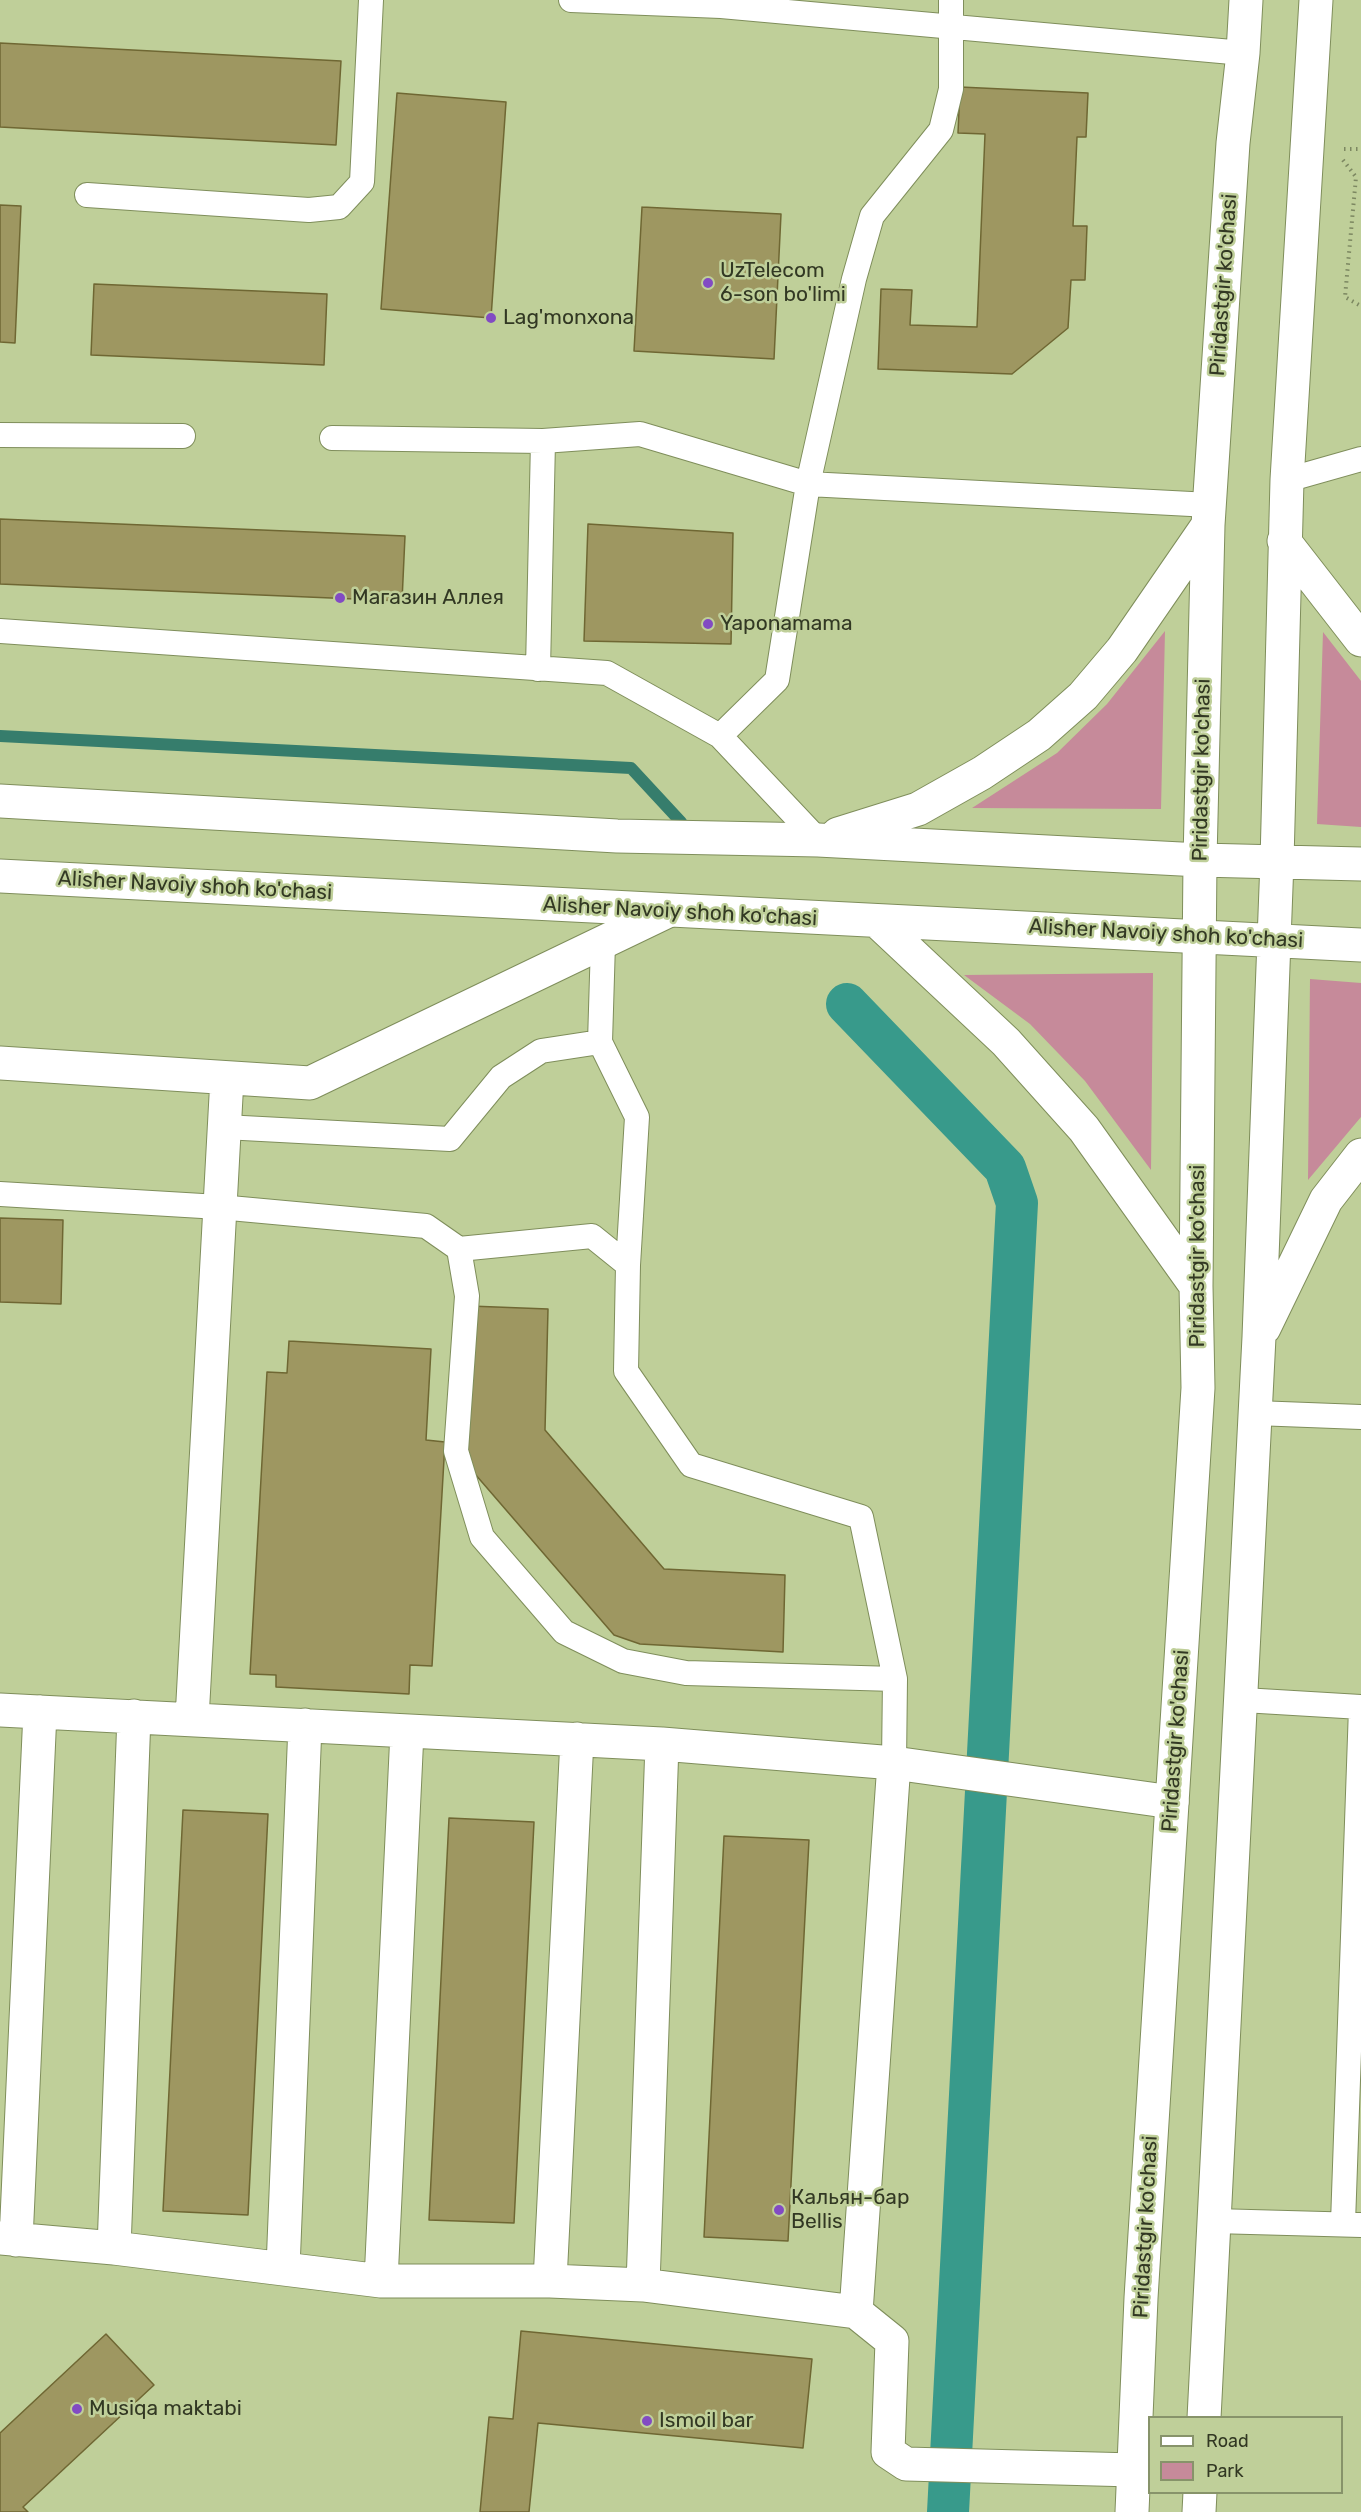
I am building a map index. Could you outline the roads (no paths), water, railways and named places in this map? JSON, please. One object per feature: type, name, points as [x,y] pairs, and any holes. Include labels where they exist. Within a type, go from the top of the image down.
[{"type":"main road","name":"Piridastgir ko'chasi","points":[[1132,2512],[1141,2298],[1198,1388],[1196,1286],[1200,860],[1209,515],[1233,143],[1243,53],[1246,0]]},
{"type":"main road","points":[[1204,2416],[1243,1700],[1259,1338],[1277,861],[1287,480],[1320,146],[1316,0]]},
{"type":"main road","points":[[818,840],[918,809],[982,773],[1039,735],[1083,696],[1122,650],[1209,515]]},
{"type":"main road","points":[[1284,541],[1361,640]]},
{"type":"main road","points":[[0,801],[617,836],[818,840],[1200,860],[1361,864]]},
{"type":"main road","name":"Alisher Navoiy shoh ko'chasi","points":[[0,876],[1361,945]]},
{"type":"main road","points":[[0,1063],[310,1083],[668,911]]},
{"type":"main road","points":[[878,922],[1006,1042],[1084,1129],[1196,1286]]},
{"type":"main road","points":[[192,1719],[227,1078]]},
{"type":"main road","points":[[1259,1338],[1326,1200],[1361,1155]]},
{"type":"main road","points":[[0,1710],[662,1744],[894,1763],[1172,1802]]},
{"type":"main road","points":[[40,1712],[8,2239],[114,2248],[381,2281],[550,2281],[643,2285],[856,2312],[892,2341],[888,2452],[906,2464],[1134,2470]]},
{"type":"main road","points":[[114,2248],[134,1716]]},
{"type":"main road","points":[[283,2268],[305,1725]]},
{"type":"main road","points":[[381,2281],[407,1732]]},
{"type":"main road","points":[[550,2281],[577,1739]]},
{"type":"main road","points":[[643,2285],[662,1744]]},
{"type":"main road","points":[[856,2312],[894,1763]]},
{"type":"main road","points":[[1199,2512],[1200,2494]]},
{"type":"lane","points":[[87,195],[309,210],[339,207],[362,182],[371,0]]},
{"type":"lane","points":[[571,0],[721,3],[1243,53]]},
{"type":"lane","points":[[720,736],[777,680],[808,484],[854,279],[872,216],[941,130],[951,89],[951,0]]},
{"type":"lane","points":[[332,438],[543,441],[640,434],[808,484],[1209,515]]},
{"type":"lane","points":[[0,435],[183,436]]},
{"type":"lane","points":[[538,669],[543,441]]},
{"type":"lane","points":[[1287,480],[1361,459]]},
{"type":"lane","points":[[0,631],[607,674],[720,736],[818,840]]},
{"type":"lane","points":[[603,943],[600,1042],[637,1117],[628,1265],[626,1371],[691,1465],[861,1517],[895,1678],[894,1763]]},
{"type":"lane","points":[[224,1127],[450,1139],[501,1077],[541,1051],[600,1042]]},
{"type":"lane","points":[[0,1194],[219,1207],[426,1226],[459,1249],[592,1236],[628,1265]]},
{"type":"lane","points":[[459,1249],[467,1296],[456,1451],[483,1537],[564,1632],[623,1661],[686,1673],[895,1678]]},
{"type":"lane","points":[[1255,1413],[1361,1417]]},
{"type":"lane","points":[[1214,2221],[1352,2224],[1361,1707],[1243,1700]]},
{"type":"waterway","points":[[0,736],[631,768],[681,822]]},
{"type":"waterway","points":[[847,1004],[1005,1168],[1017,1203],[948,2512]]},
{"type":"place","name":"UzTelecom 6-son bo'limi","points":[[708,283]]},
{"type":"place","name":"Lag'monxona","points":[[491,318]]},
{"type":"place","name":"Магазин Аллея","points":[[340,598]]},
{"type":"place","name":"Yaponamama","points":[[708,624]]},
{"type":"place","name":"Кальян-бар Bellis","points":[[779,2210]]},
{"type":"place","name":"Musiqa maktabi","points":[[77,2409]]},
{"type":"place","name":"Ismoil bar","points":[[647,2421]]}]
